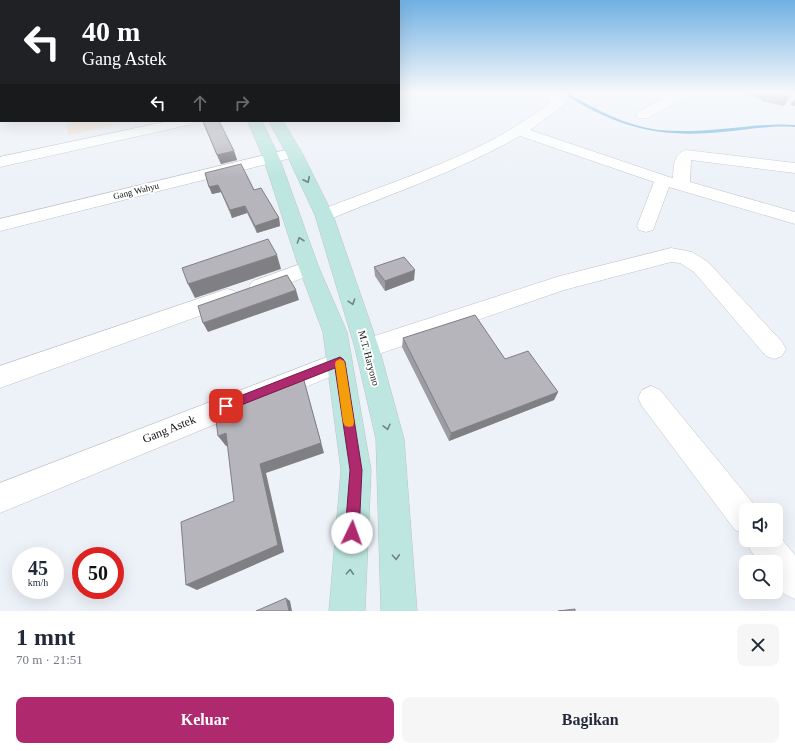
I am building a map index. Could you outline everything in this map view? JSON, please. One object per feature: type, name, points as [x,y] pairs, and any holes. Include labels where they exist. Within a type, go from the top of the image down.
[{"type":"main road","name":"M.T. Haryono","points":[[256,122],[283,155],[324,215],[367,348],[390,439],[400,611]]},
{"type":"main road","name":"M.T. Haryono","points":[[276,122],[309,268],[335,332],[356,470],[347,611]]},
{"type":"street","points":[[324,215],[455,163],[519,131],[534,121]]},
{"type":"street","points":[[0,162],[183,122]]},
{"type":"street","points":[[519,131],[662,180],[733,199],[795,218]]},
{"type":"street","name":"Gang Wahyu","points":[[0,225],[283,155]]},
{"type":"street","points":[[680,185],[683,158],[686,155],[795,168]]},
{"type":"street","points":[[646,226],[662,180]]},
{"type":"street","points":[[367,348],[560,284],[671,255],[685,257],[701,267],[774,349]]},
{"type":"street","points":[[0,377],[309,268]]},
{"type":"street","name":"Gang Astek","points":[[0,498],[340,362]]},
{"type":"street","points":[[651,398],[739,510]]},
{"type":"street","points":[[768,547],[795,582]]},
{"type":"shaded area","points":[[67,122],[129,122],[68,135]]},
{"type":"building","points":[[203,122],[220,122],[234,151],[217,155]]},
{"type":"building","points":[[241,164],[254,190],[261,188],[279,218],[255,226],[245,206],[230,210],[218,185],[209,187],[205,173]]},
{"type":"building","points":[[268,239],[277,255],[188,284],[182,268]]},
{"type":"building","points":[[404,257],[415,270],[385,281],[374,267]]},
{"type":"building","points":[[287,275],[296,290],[203,323],[198,306]]},
{"type":"building","points":[[475,315],[505,359],[528,351],[558,392],[451,433],[403,338]]},
{"type":"building","points":[[303,377],[321,443],[260,464],[278,545],[186,585],[181,522],[234,501],[226,433],[218,436],[215,412]]},
{"type":"building","points":[[286,598],[289,611],[256,611]]},
{"type":"building","points":[[575,609],[575,611],[558,611]]},
{"type":"waterway","points":[[618,121],[657,131],[677,132],[699,132],[787,125],[795,126]]},
{"type":"slow traffic","points":[[340,364],[349,422]]},
{"type":"route","points":[[226,406],[340,362],[356,470],[352,533]]}]
